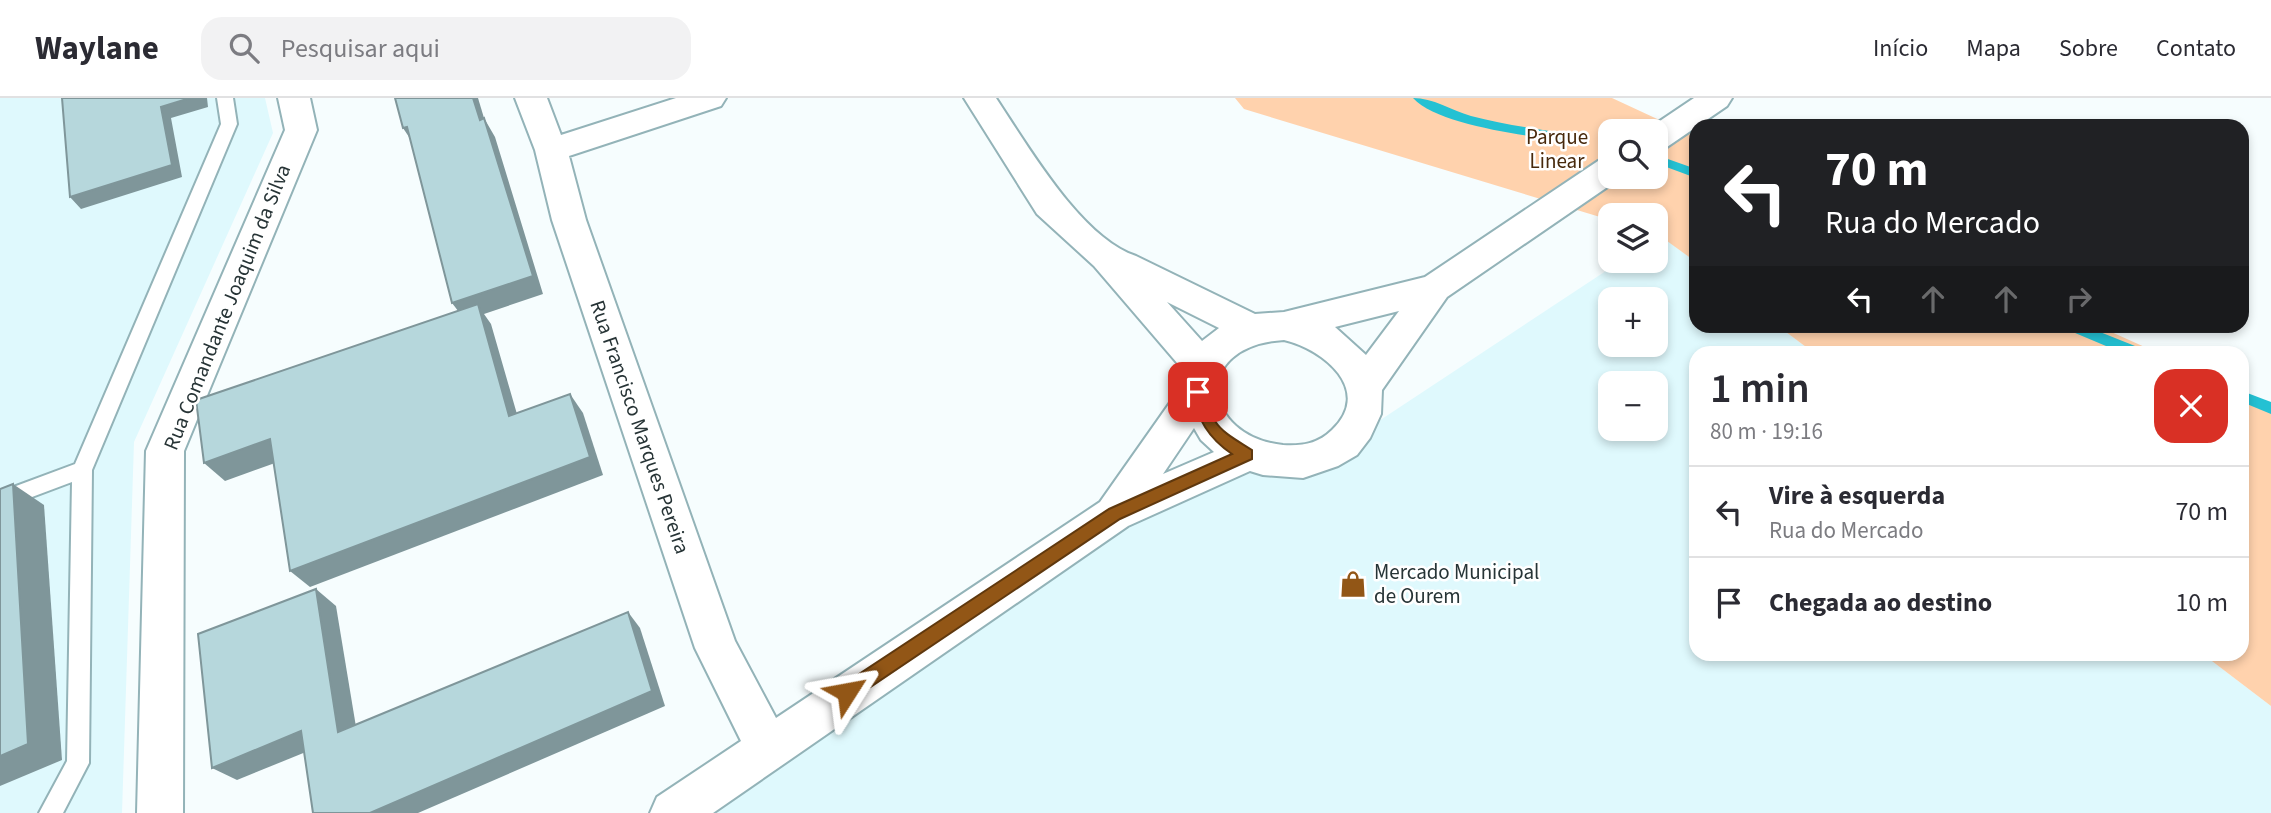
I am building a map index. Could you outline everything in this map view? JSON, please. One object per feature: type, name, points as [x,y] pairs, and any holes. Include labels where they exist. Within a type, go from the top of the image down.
[{"type":"street","name":"Rua Comandante Joaquim da Silva","points":[[160,813],[165,451],[301,130],[295,98]]},
{"type":"street","name":"Rua Francisco Marques Pereira","points":[[531,98],[551,150],[569,220],[716,648],[768,748]]},
{"type":"street","points":[[551,150],[710,98]]},
{"type":"street","points":[[980,98],[1049,205],[1106,257],[1200,379],[1209,424],[1219,437],[1246,454],[1280,463],[1308,461],[1341,446],[1359,427],[1366,405],[1364,385],[1359,370],[1334,344],[1308,331],[1268,328],[1106,257]]},
{"type":"street","points":[[1668,131],[1716,98]]},
{"type":"street","points":[[1364,385],[1435,288],[1598,177]]},
{"type":"street","points":[[1114,514],[1222,343],[1268,328],[1435,288]]},
{"type":"street","points":[[673,813],[1114,514],[1246,454]]},
{"type":"lane","points":[[50,813],[78,763],[82,470],[229,124],[225,98]]},
{"type":"lane","points":[[0,501],[82,470]]},
{"type":"shaded area","points":[[0,98],[265,98],[273,133],[134,442],[122,813],[0,813]]},
{"type":"shaded area","name":"Mercado Municipal de Ourem","points":[[1668,241],[1689,257],[1689,333],[1787,333],[1805,346],[1689,346],[1689,661],[2212,661],[2271,706],[2271,813],[673,813],[1114,514],[1341,446],[1603,273],[1668,273]]},
{"type":"green space","name":"Parque Linear","points":[[1235,98],[1612,98],[1657,119],[1598,119],[1598,189],[1668,189],[1668,124],[1689,134],[1689,257],[1668,242],[1668,203],[1598,203],[1598,216],[1244,109]]},
{"type":"green space","points":[[1787,333],[2114,333],[2142,346],[1805,346]]},
{"type":"green space","points":[[2249,396],[2271,406],[2271,706],[2212,661],[2249,661]]},
{"type":"building","points":[[62,98],[190,98],[161,107],[172,165],[70,197]]},
{"type":"building","points":[[395,98],[473,98],[480,120],[484,118],[533,276],[452,303],[407,127],[403,128]]},
{"type":"building","points":[[478,304],[509,416],[570,394],[590,457],[290,571],[270,439],[204,463],[196,400]]},
{"type":"building","points":[[13,484],[28,744],[0,756],[0,489]]},
{"type":"building","points":[[316,589],[338,732],[628,612],[652,691],[370,813],[313,813],[301,731],[212,768],[198,634]]},
{"type":"waterway","points":[[1419,98],[1433,107],[1471,120],[1574,139]]},
{"type":"waterway","points":[[1668,163],[1689,171]]},
{"type":"waterway","points":[[2090,333],[2121,346]]},
{"type":"waterway","points":[[2249,399],[2271,408]]},
{"type":"place","name":"Mercado Municipal de Ourem","points":[[1353,584]]},
{"type":"route","points":[[847,692],[1114,514],[1246,454],[1219,437],[1209,424],[1198,392]]}]
